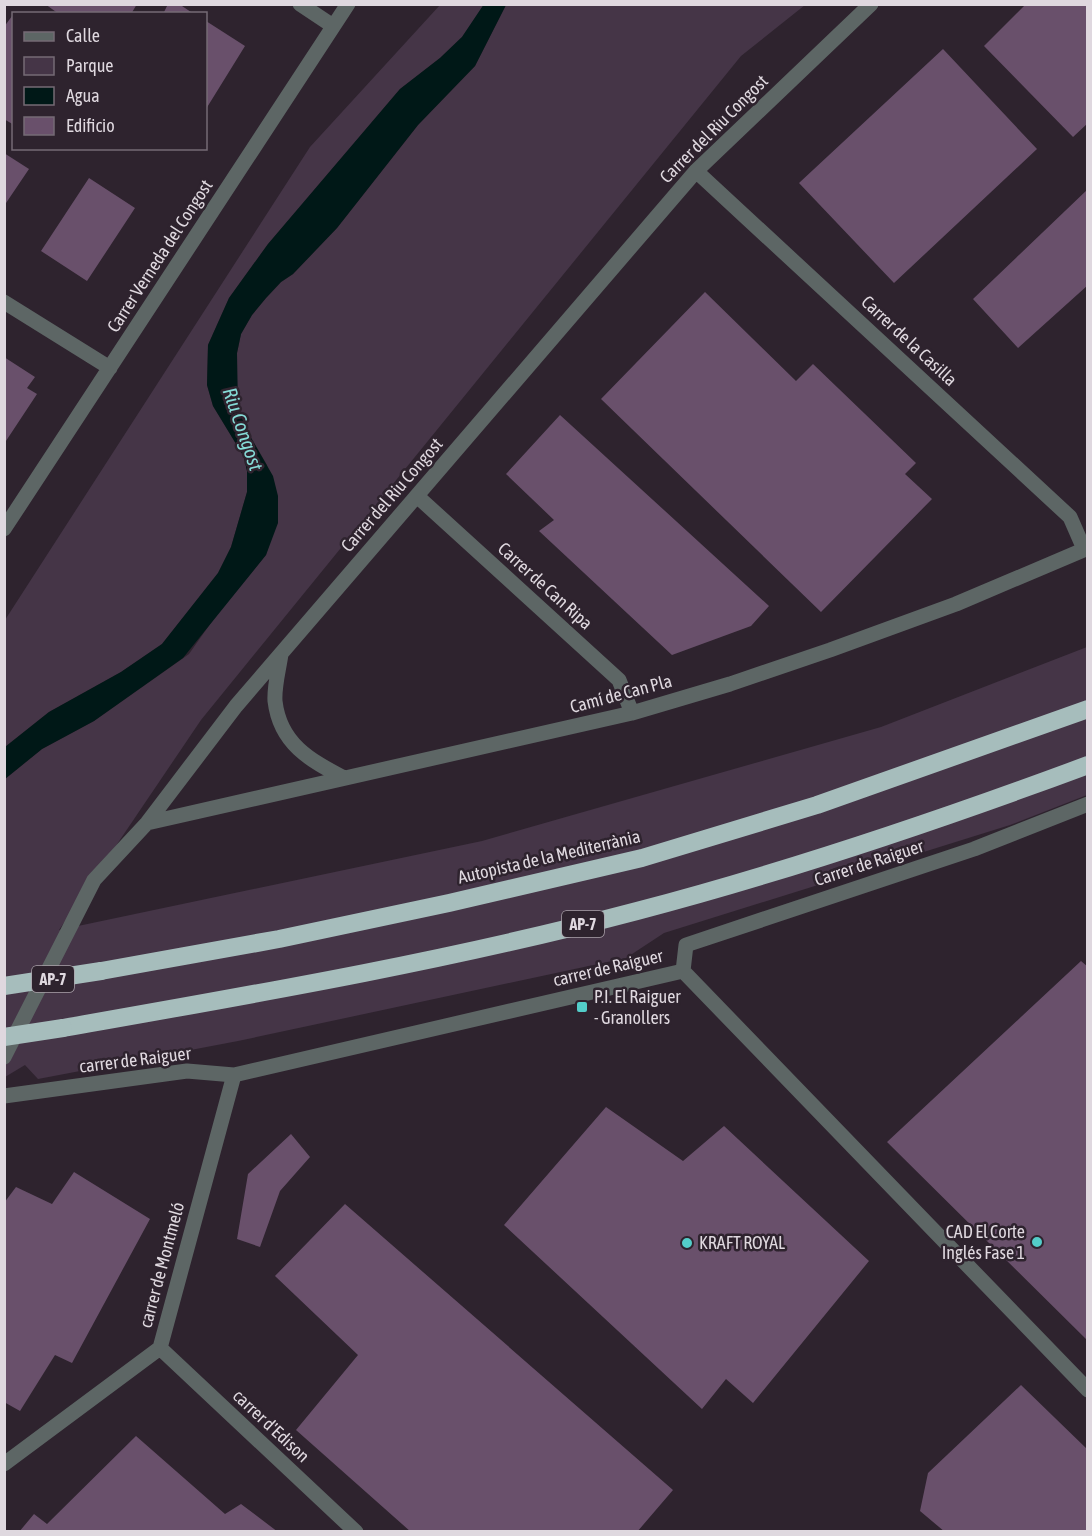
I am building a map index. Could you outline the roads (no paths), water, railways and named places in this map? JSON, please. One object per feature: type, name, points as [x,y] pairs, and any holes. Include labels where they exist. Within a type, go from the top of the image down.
[{"type":"highway","name":"Autopista de la Mediterrània","points":[[4,986],[279,939],[449,903],[642,858],[817,805],[1088,708]]},
{"type":"highway","name":"AP-7","points":[[4,1037],[374,971],[520,940],[636,911],[764,876],[1000,798],[1088,765]]},
{"type":"street","points":[[300,4],[333,26]]},
{"type":"street","name":"Carrer Verneda del Congost","points":[[4,529],[348,4]]},
{"type":"street","name":"Carrer del Riu Congost","points":[[4,1057],[94,880],[147,823],[236,706],[696,171],[871,4]]},
{"type":"street","name":"Carrer de la Casilla","points":[[696,171],[1070,517],[1086,548]]},
{"type":"street","points":[[4,302],[110,368]]},
{"type":"street","name":"Carrer de Can Ripa","points":[[417,496],[620,680],[632,713]]},
{"type":"street","name":"Camí de Can Pla","points":[[147,823],[632,713],[730,684],[830,650],[956,604],[1086,548]]},
{"type":"street","points":[[282,652],[275,699],[278,716],[284,730],[303,754],[344,778]]},
{"type":"street","name":"Carrer de Raiguer","points":[[683,971],[686,945],[974,849],[1088,804]]},
{"type":"street","name":"carrer de Raiguer","points":[[4,1096],[187,1071],[234,1075],[683,971],[1088,1390]]},
{"type":"street","name":"carrer de Montmeló","points":[[4,1464],[160,1348],[234,1075]]},
{"type":"street","name":"carrer d'Edison","points":[[160,1348],[356,1532]]},
{"type":"water","name":"Riu Congost","points":[[484,4],[506,5],[475,66],[418,125],[337,228],[293,274],[281,282],[266,298],[252,315],[241,334],[237,353],[238,408],[246,429],[273,476],[278,496],[278,523],[266,555],[183,658],[94,721],[42,749],[5,779],[5,747],[49,712],[121,672],[162,644],[218,573],[231,547],[247,492],[244,457],[213,406],[207,385],[208,345],[229,298],[268,244],[400,89],[440,58],[462,37]]},
{"type":"place","name":"P.I. El Raiguer - Granollers","points":[[582,1007]]},
{"type":"place","name":"CAD El Corte Inglés Fase 1","points":[[1037,1242]]},
{"type":"place","name":"KRAFT ROYAL","points":[[687,1243]]}]
